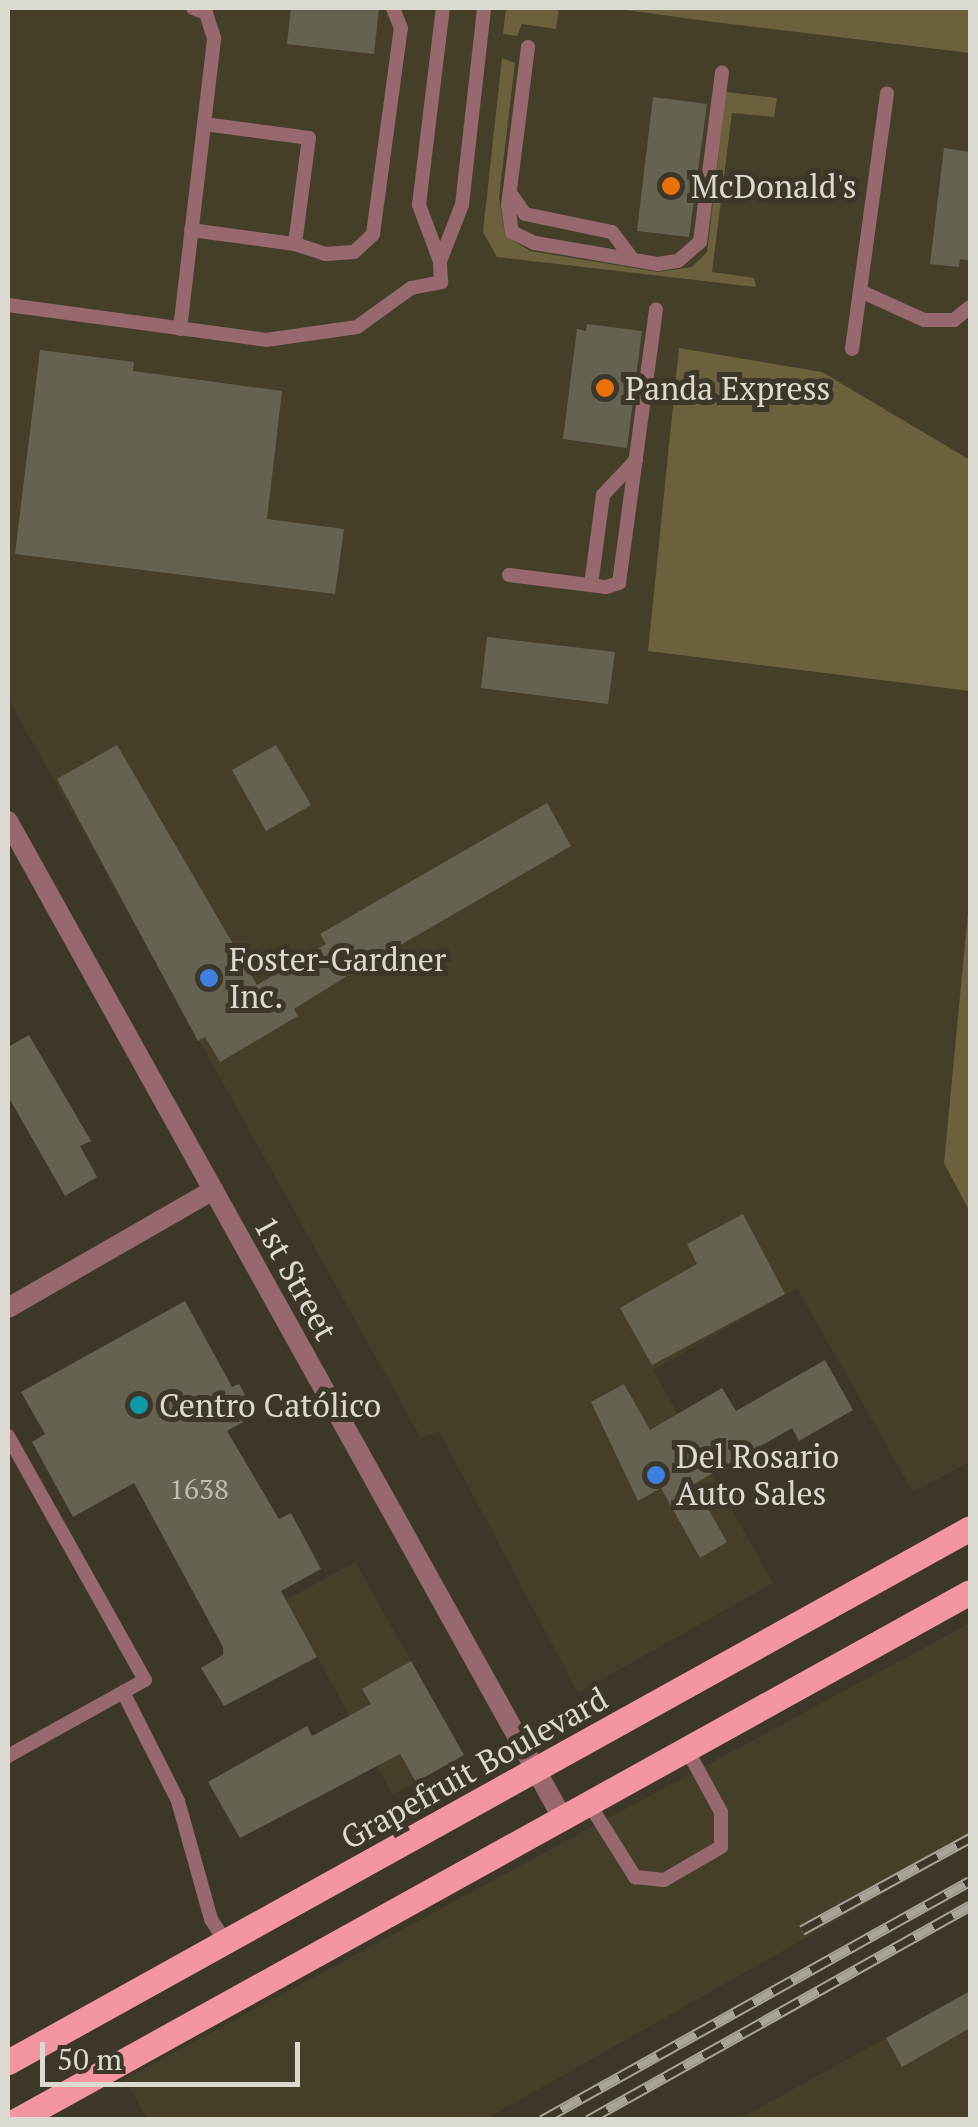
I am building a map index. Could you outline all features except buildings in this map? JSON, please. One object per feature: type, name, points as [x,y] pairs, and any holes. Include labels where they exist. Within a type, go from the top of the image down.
[{"type":"main road","name":"Grapefruit Boulevard","points":[[10,2054],[410,1844],[535,1767],[970,1528]]},
{"type":"main road","points":[[17,2120],[970,1592]]},
{"type":"street","name":"1st Street","points":[[8,821],[562,1817]]},
{"type":"street","points":[[8,1308],[212,1190]]},
{"type":"lane","points":[[180,329],[214,38],[206,13],[195,8]]},
{"type":"lane","points":[[191,230],[295,244],[325,254],[354,252],[373,234],[401,28],[393,8]]},
{"type":"lane","points":[[8,305],[266,340],[357,327],[411,288],[440,282],[440,261],[419,205],[443,8]]},
{"type":"lane","points":[[440,261],[462,206],[484,8]]},
{"type":"lane","points":[[528,48],[508,221],[518,238],[632,259],[678,261],[700,242],[722,72]]},
{"type":"lane","points":[[852,349],[887,94]]},
{"type":"lane","points":[[204,124],[309,138],[295,244]]},
{"type":"lane","points":[[510,188],[514,205],[525,214],[612,232],[632,259]]},
{"type":"lane","points":[[860,291],[924,320],[954,320],[970,307]]},
{"type":"lane","points":[[510,575],[613,586],[622,577],[656,309]]},
{"type":"lane","points":[[591,585],[603,494],[636,460]]},
{"type":"lane","points":[[8,1436],[145,1680],[8,1756]]},
{"type":"lane","points":[[123,1692],[178,1801],[211,1920],[226,1942]]},
{"type":"lane","points":[[588,1802],[634,1878],[664,1880],[721,1847],[721,1812],[686,1748]]},
{"type":"shaded area","points":[[8,8],[970,8],[970,460],[648,650],[970,691],[970,891],[944,1163],[970,1212],[970,1462],[913,1492],[797,1288],[653,1370],[773,1583],[578,1693],[439,1431],[421,1438],[8,698]]},
{"type":"shaded area","points":[[506,8],[559,8],[556,29],[522,24],[517,36],[503,34]]},
{"type":"shaded area","points":[[612,8],[970,8],[970,53],[706,21]]},
{"type":"shaded area","points":[[502,58],[515,63],[499,197],[505,235],[530,251],[658,272],[692,267],[707,252],[726,92],[777,98],[774,117],[732,113],[712,272],[754,278],[756,287],[497,257],[483,232]]},
{"type":"shaded area","points":[[679,348],[822,372],[970,460],[970,691],[648,651]]},
{"type":"shaded area","points":[[970,891],[970,1212],[944,1163]]},
{"type":"shaded area","points":[[355,1562],[464,1755],[393,1795],[286,1600]]},
{"type":"shaded area","points":[[970,1623],[970,1845],[486,2119],[147,2119],[125,2079]]},
{"type":"shaded area","points":[[970,1991],[970,2119],[737,2120],[886,2038]]},
{"type":"railway","points":[[802,1930],[970,1838]]},
{"type":"railway","points":[[542,2120],[970,1881]]},
{"type":"railway","points":[[588,2120],[970,1906]]},
{"type":"place","name":"McDonald's","points":[[671,186]]},
{"type":"place","name":"Panda Express","points":[[605,388]]},
{"type":"place","name":"Foster-Gardner Inc.","points":[[209,978]]},
{"type":"place","name":"Centro Católico","points":[[139,1405]]},
{"type":"place","name":"Del Rosario Auto Sales","points":[[656,1475]]}]
